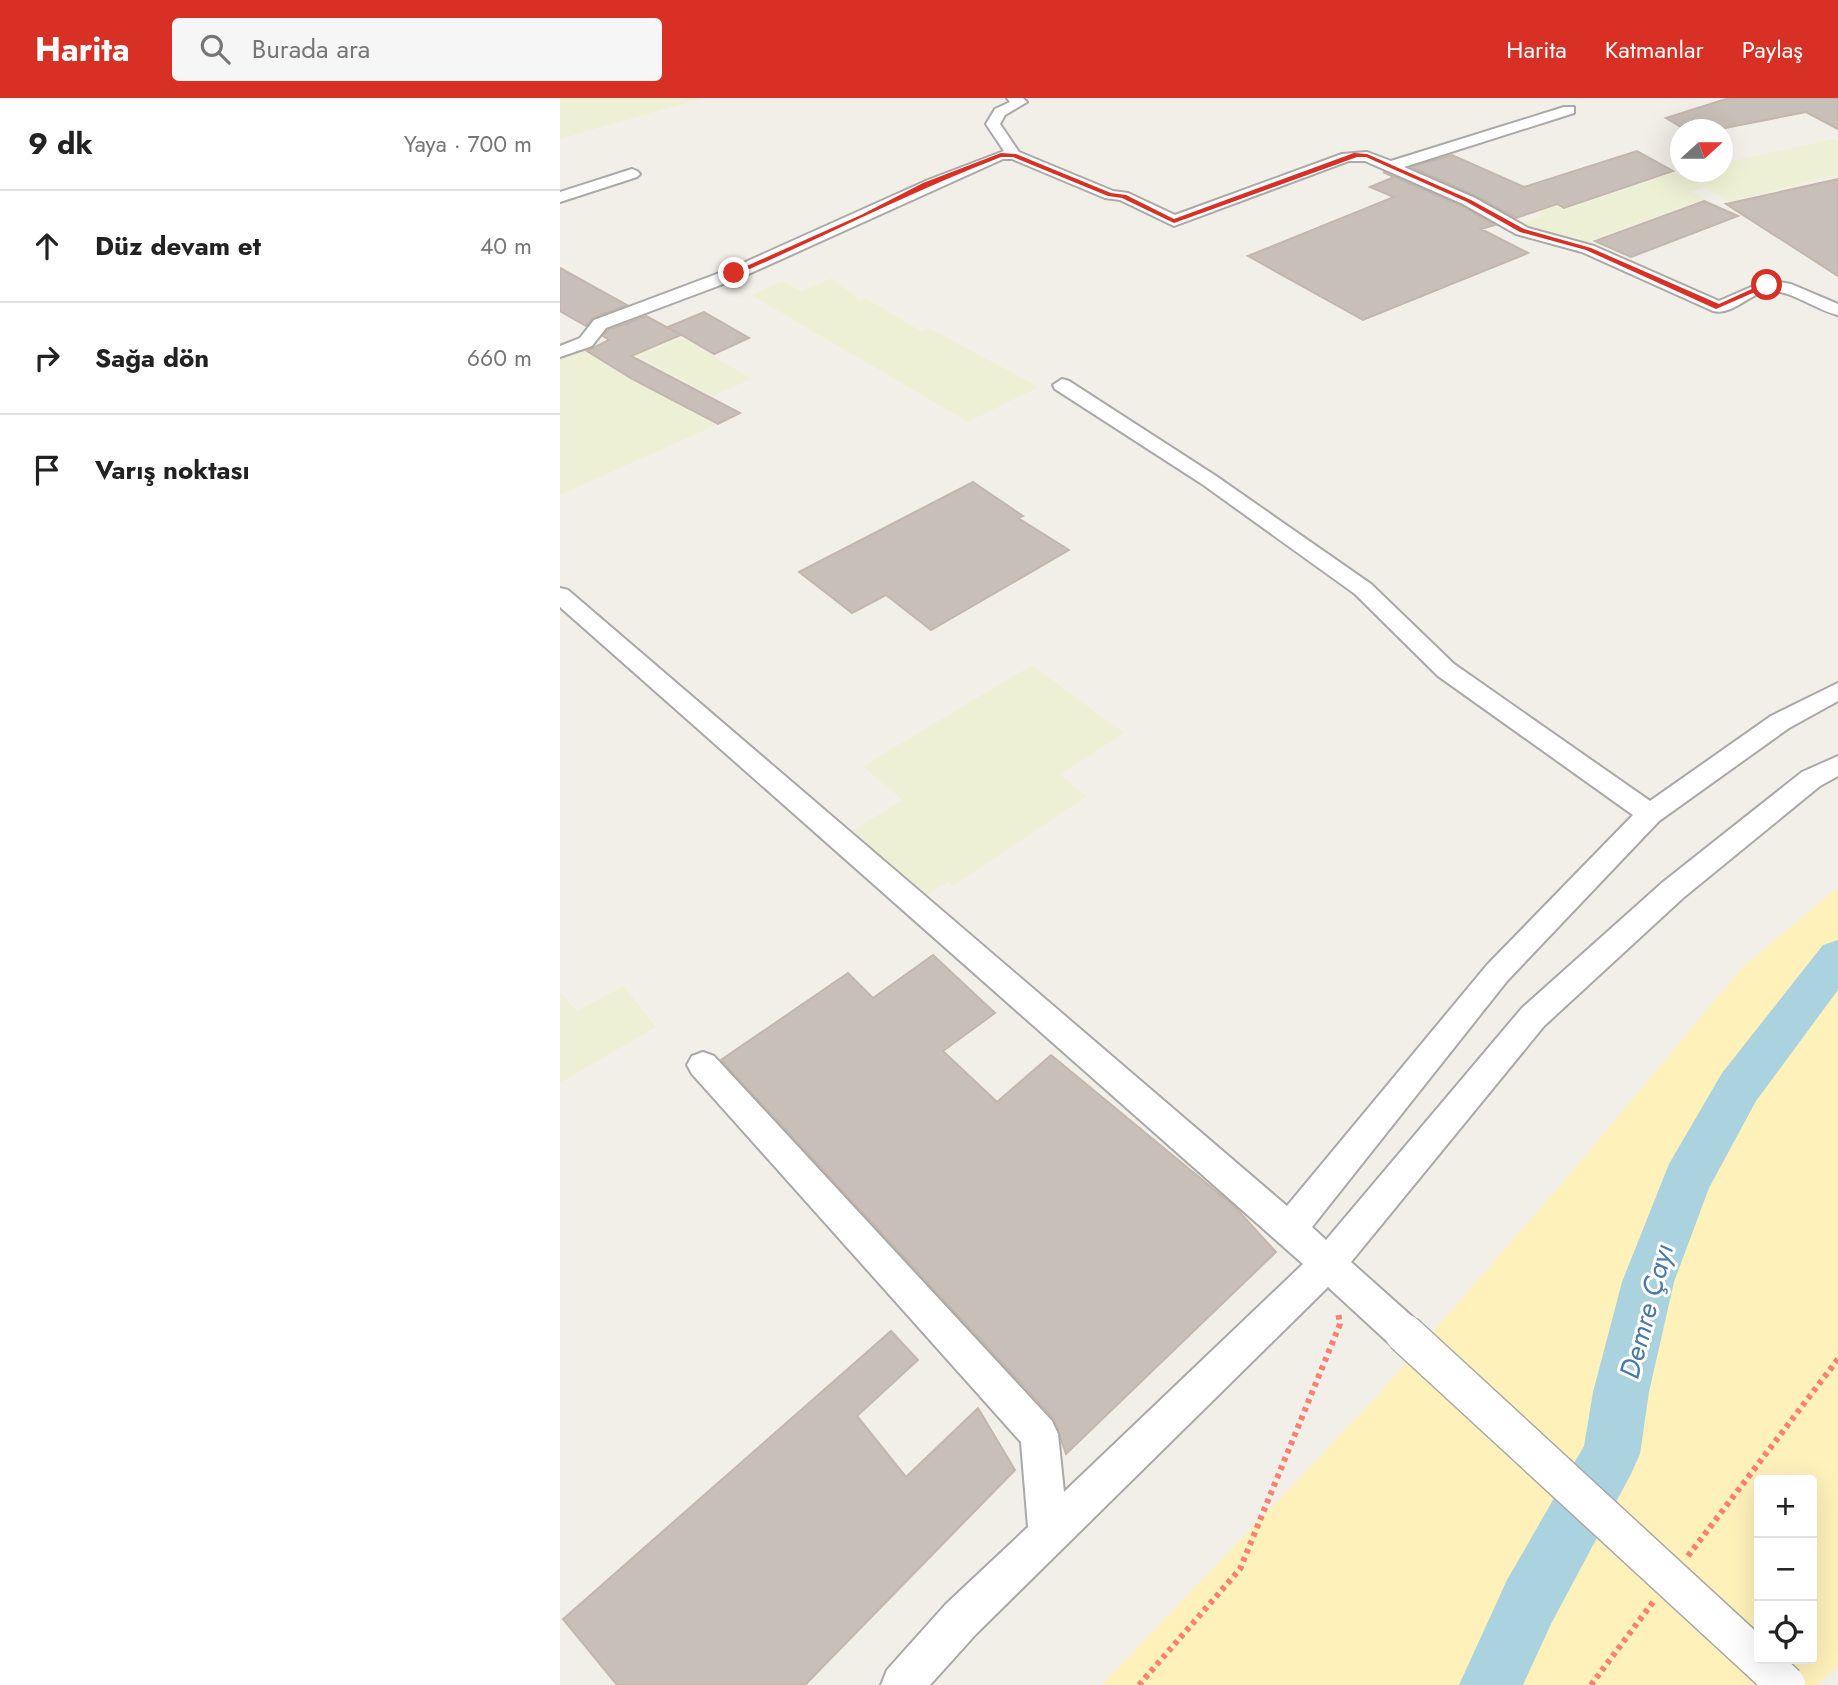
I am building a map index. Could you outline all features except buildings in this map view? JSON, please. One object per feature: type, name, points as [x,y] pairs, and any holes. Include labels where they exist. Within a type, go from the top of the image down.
[{"type":"street","points":[[1014,98],[1020,102],[1000,112],[993,124],[1014,155]]},
{"type":"street","points":[[1390,166],[1569,110]]},
{"type":"street","points":[[560,352],[586,342],[600,324],[746,268],[925,185],[1001,155],[1014,155],[1110,195],[1123,196],[1174,221],[1356,155],[1367,156],[1469,201],[1522,231],[1588,249],[1719,307],[1767,285],[1785,288],[1838,310]]},
{"type":"street","points":[[560,197],[632,174]]},
{"type":"street","points":[[1062,385],[1209,480],[1363,589],[1446,670],[1650,814]]},
{"type":"street","points":[[564,604],[1328,1263],[1786,1685]]},
{"type":"street","points":[[1289,1229],[1497,973],[1650,814],[1780,722],[1838,691]]},
{"type":"street","points":[[902,1685],[961,1619],[1328,1263],[1533,1017],[1673,890],[1811,779],[1838,765]]},
{"type":"street","points":[[703,1065],[1039,1434],[1048,1534]]},
{"type":"path","points":[[1139,1685],[1240,1569],[1340,1324],[1328,1263]]},
{"type":"path","points":[[1681,1566],[1838,1359]]},
{"type":"path","points":[[1591,1685],[1657,1598]]},
{"type":"green space","points":[[560,98],[703,98],[560,139]]},
{"type":"green space","points":[[1833,139],[1838,141],[1838,177],[1833,175],[1729,202],[1704,187],[1691,192],[1706,199],[1585,242],[1575,237],[1567,240],[1552,232],[1544,234],[1522,223],[1543,216],[1518,203],[1494,211],[1478,202],[1512,191],[1527,191],[1565,210],[1670,174],[1670,182],[1733,182],[1733,161]]},
{"type":"green space","points":[[832,278],[860,300],[867,299],[921,331],[929,328],[1039,387],[968,422],[751,295],[782,281],[801,291]]},
{"type":"green space","points":[[682,338],[752,379],[712,396],[617,344],[630,339],[652,351]]},
{"type":"green space","points":[[582,350],[631,380],[716,425],[560,495],[560,359]]},
{"type":"green space","points":[[1032,665],[1124,733],[1060,775],[1087,796],[953,886],[948,882],[924,897],[852,831],[902,800],[863,766]]},
{"type":"green space","points":[[624,986],[656,1027],[560,1083],[560,992],[577,1011]]},
{"type":"sand","points":[[1838,887],[1838,1666],[1817,1685],[1102,1685],[1369,1405],[1559,1187],[1743,967]]},
{"type":"waterway","name":"Demre Çayı","points":[[1491,1685],[1529,1602],[1611,1454],[1621,1392],[1648,1282],[1687,1180],[1739,1087],[1838,957]]},
{"type":"route","points":[[734,273],[863,216],[925,185],[1001,155],[1014,155],[1110,195],[1123,196],[1174,221],[1356,155],[1367,156],[1469,201],[1522,231],[1588,249],[1719,307],[1767,285]]}]
